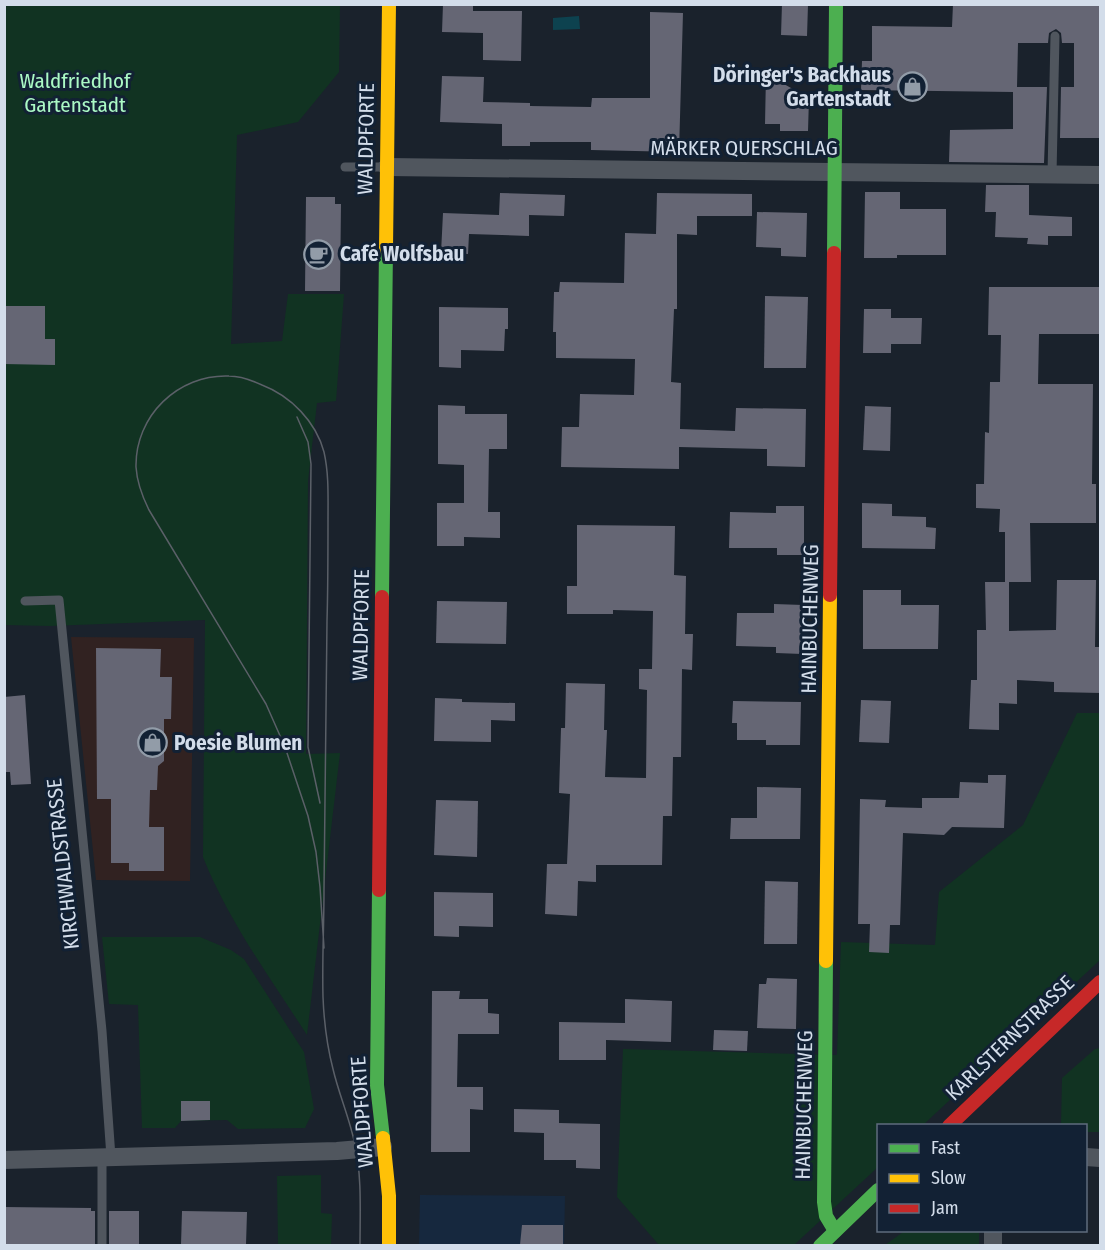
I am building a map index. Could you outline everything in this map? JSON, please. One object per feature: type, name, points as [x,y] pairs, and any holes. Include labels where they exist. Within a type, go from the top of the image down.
[{"type":"street","name":"WALDPFORTE","points":[[389,4],[377,1085],[389,1196],[389,1245]]},
{"type":"street","name":"HAINBUCHENWEG","points":[[834,1231],[826,1215],[824,1190],[836,4]]},
{"type":"street","name":"MÄRKER QUERSCHLAG","points":[[387,167],[1101,175]]},
{"type":"street","name":"KARLSTERNSTRASSE","points":[[954,1124],[1101,982]]},
{"type":"street","points":[[4,1160],[337,1151],[383,1147]]},
{"type":"street","points":[[820,1245],[877,1192]]},
{"type":"lane","points":[[1052,174],[1054,36]]},
{"type":"lane","points":[[345,167],[387,167]]},
{"type":"lane","name":"KIRCHWALDSTRASSE","points":[[25,601],[59,600],[102,1031],[107,1157]]},
{"type":"lane","points":[[102,1245],[107,1157]]},
{"type":"shaded area","points":[[579,16],[580,29],[553,30],[553,18]]},
{"type":"shaded area","points":[[71,637],[194,638],[190,881],[96,880]]},
{"type":"shaded area","points":[[420,1195],[565,1196],[564,1245],[419,1246]]},
{"type":"green space","name":"Waldfriedhof Gartenstadt","points":[[4,5],[340,5],[339,72],[298,122],[237,135],[231,344],[282,341],[288,294],[344,294],[336,401],[317,403],[308,481],[306,754],[340,753],[307,1035],[237,926],[203,857],[205,620],[50,626],[5,625]]},
{"type":"green space","points":[[1077,713],[1100,713],[1100,960],[924,1124],[877,1124],[877,1168],[794,1245],[659,1245],[617,1197],[623,1049],[837,1055],[841,942],[935,945],[939,892],[1023,825]]},
{"type":"green space","points":[[102,937],[200,937],[231,950],[244,959],[304,1052],[314,1109],[305,1128],[238,1129],[227,1120],[181,1121],[175,1128],[142,1128],[138,1005],[109,1004]]},
{"type":"green space","points":[[1100,1048],[1100,1132],[1087,1132],[1087,1124],[1061,1124],[1062,1078],[1095,1049]]},
{"type":"green space","points":[[321,1175],[321,1213],[332,1214],[331,1245],[278,1245],[277,1176]]},
{"type":"green space","points":[[903,1232],[979,1232],[979,1245],[885,1245]]},
{"type":"building","points":[[443,4],[473,4],[473,11],[522,11],[521,61],[483,60],[483,33],[442,32]]},
{"type":"building","points":[[782,4],[808,4],[807,36],[781,35]]},
{"type":"building","points":[[953,4],[1101,4],[1101,138],[1060,138],[1061,87],[1074,87],[1074,43],[1062,43],[1061,33],[1056,29],[1049,33],[1048,43],[1018,43],[1017,87],[1047,87],[1044,163],[949,162],[950,130],[1013,129],[1013,92],[861,90],[862,61],[872,61],[872,26],[952,27]]},
{"type":"building","points":[[650,12],[683,13],[679,152],[591,150],[591,142],[530,142],[530,146],[502,146],[502,124],[440,122],[442,76],[484,77],[483,102],[530,103],[530,106],[591,107],[592,98],[650,98]]},
{"type":"building","points":[[766,74],[809,98],[808,131],[780,131],[780,124],[765,124]]},
{"type":"building","points":[[986,185],[1029,185],[1029,215],[1072,217],[1072,236],[1048,236],[1048,245],[1027,244],[1028,238],[995,237],[996,212],[985,212]]},
{"type":"building","points":[[865,192],[900,192],[900,209],[946,209],[946,255],[864,258]]},
{"type":"building","points":[[500,193],[565,195],[564,216],[529,215],[529,236],[469,234],[468,254],[441,253],[443,213],[499,215]]},
{"type":"building","points":[[657,193],[752,194],[752,216],[697,216],[697,235],[677,234],[677,309],[674,309],[671,382],[681,383],[680,429],[735,431],[736,408],[806,409],[805,467],[767,466],[767,449],[679,447],[679,469],[561,467],[562,427],[579,427],[580,394],[634,395],[635,359],[556,358],[556,332],[553,332],[554,292],[559,292],[560,282],[624,283],[625,233],[656,234]]},
{"type":"building","name":"Café Wolfsbau","points":[[306,197],[335,197],[335,204],[341,204],[340,291],[305,291]]},
{"type":"building","points":[[757,212],[807,213],[806,257],[781,256],[781,248],[756,247]]},
{"type":"building","points":[[989,287],[1101,287],[1101,334],[1039,334],[1038,384],[1093,384],[1092,484],[1096,484],[1096,523],[1030,523],[1031,582],[1005,582],[1005,532],[999,532],[1000,509],[976,508],[976,484],[984,484],[985,432],[989,433],[990,382],[1000,382],[1001,335],[988,335]]},
{"type":"building","points":[[765,296],[808,297],[806,368],[764,368]]},
{"type":"building","points":[[4,306],[45,306],[45,339],[55,339],[55,365],[4,364]]},
{"type":"building","points":[[439,307],[508,308],[508,329],[505,329],[504,351],[461,350],[461,368],[439,367]]},
{"type":"building","points":[[864,309],[891,309],[891,318],[922,318],[921,344],[891,344],[891,353],[863,353]]},
{"type":"building","points":[[438,405],[465,406],[465,414],[507,414],[507,449],[489,449],[488,512],[500,512],[500,538],[464,537],[464,546],[437,546],[437,503],[464,503],[464,465],[438,464]]},
{"type":"building","points":[[865,406],[891,407],[890,451],[863,450]]},
{"type":"building","points":[[862,503],[892,504],[892,516],[926,517],[926,527],[936,528],[935,549],[862,548]]},
{"type":"building","points":[[776,506],[804,506],[804,555],[777,555],[777,548],[729,548],[730,512],[776,513]]},
{"type":"building","points":[[577,525],[675,526],[674,575],[686,576],[685,634],[693,634],[692,670],[682,669],[681,757],[673,757],[672,816],[663,816],[662,865],[596,865],[596,882],[578,881],[577,916],[545,914],[547,864],[567,864],[570,794],[559,793],[561,728],[565,728],[566,683],[605,684],[604,730],[607,730],[605,777],[646,778],[647,690],[639,689],[639,669],[652,669],[653,611],[613,610],[613,614],[567,614],[567,586],[577,586]]},
{"type":"building","points":[[1057,580],[1096,580],[1095,647],[1101,647],[1101,693],[1054,692],[1054,682],[1017,680],[1017,704],[999,703],[999,730],[969,729],[971,680],[977,680],[977,630],[986,630],[985,582],[1009,582],[1009,631],[1056,630]]},
{"type":"building","points":[[863,590],[901,590],[901,605],[939,605],[938,649],[863,649]]},
{"type":"building","points":[[437,601],[507,602],[506,644],[436,643]]},
{"type":"building","points":[[774,604],[803,605],[802,654],[776,653],[776,647],[736,646],[737,613],[774,613]]},
{"type":"building","points":[[96,648],[161,649],[160,677],[172,677],[171,719],[164,719],[164,761],[158,766],[157,790],[150,790],[149,827],[164,827],[164,871],[129,871],[129,863],[111,863],[111,799],[97,799]]},
{"type":"building","points":[[25,695],[31,784],[11,785],[10,772],[4,772],[4,697]]},
{"type":"building","points":[[435,698],[462,699],[462,702],[515,703],[515,721],[491,720],[491,742],[434,741]]},
{"type":"building","points":[[861,700],[891,701],[889,743],[859,742]]},
{"type":"building","points":[[733,701],[801,702],[800,745],[766,745],[766,740],[737,740],[737,723],[732,723]]},
{"type":"building","points":[[988,775],[1006,775],[1004,828],[952,827],[944,835],[903,833],[900,925],[890,925],[889,953],[869,952],[870,924],[858,924],[860,799],[886,800],[885,807],[922,808],[922,798],[959,798],[960,782],[988,783]]},
{"type":"building","points":[[757,787],[801,788],[800,839],[730,839],[731,818],[757,818]]},
{"type":"building","points":[[436,800],[478,801],[477,857],[434,855]]},
{"type":"building","points":[[765,881],[798,882],[797,944],[764,944]]},
{"type":"building","points":[[434,892],[493,893],[493,927],[459,926],[459,937],[434,936]]},
{"type":"building","points":[[767,978],[797,979],[796,1029],[757,1028],[759,984],[766,984]]},
{"type":"building","points":[[432,991],[460,991],[459,999],[488,999],[488,1013],[499,1014],[499,1034],[458,1034],[457,1087],[483,1087],[483,1110],[470,1109],[470,1152],[431,1152]]},
{"type":"building","points":[[625,999],[672,1001],[671,1042],[606,1040],[606,1060],[559,1060],[559,1022],[625,1023]]},
{"type":"building","points":[[714,1030],[748,1031],[747,1051],[713,1050]]},
{"type":"building","points":[[181,1101],[210,1101],[210,1120],[181,1121]]},
{"type":"building","points":[[514,1109],[559,1110],[559,1123],[600,1124],[600,1169],[576,1168],[576,1160],[544,1160],[544,1133],[514,1132]]},
{"type":"building","points":[[4,1207],[91,1208],[91,1211],[95,1211],[95,1245],[4,1245]]},
{"type":"building","points":[[109,1211],[139,1211],[139,1245],[109,1245]]},
{"type":"building","points":[[182,1211],[247,1212],[246,1245],[181,1245]]},
{"type":"building","points":[[522,1225],[563,1225],[563,1245],[520,1245]]},
{"type":"tram line","points":[[324,948],[320,887],[316,852],[308,816],[285,747],[266,704],[149,510],[137,478],[138,448],[143,431],[152,415],[177,390],[210,377],[229,376],[250,380],[283,396],[309,421],[320,441],[326,460],[328,557],[323,930],[323,944],[323,997],[331,1060],[353,1135],[359,1170],[360,1246]]},
{"type":"tram line","points":[[297,417],[308,442],[311,464],[308,747],[320,803]]},
{"type":"traffic: fast","points":[[834,253],[836,4]]},
{"type":"traffic: fast","points":[[382,597],[386,248]]},
{"type":"traffic: fast","points":[[379,890],[377,1085],[383,1138]]},
{"type":"traffic: fast","points":[[826,961],[824,1202],[826,1216],[835,1231]]},
{"type":"traffic: fast","points":[[820,1246],[877,1191]]},
{"type":"traffic: slow","points":[[386,248],[389,4]]},
{"type":"traffic: slow","points":[[826,961],[830,595]]},
{"type":"traffic: slow","points":[[383,1138],[389,1196],[389,1246]]},
{"type":"traffic: jam","points":[[830,595],[834,253]]},
{"type":"traffic: jam","points":[[379,890],[382,597]]},
{"type":"traffic: jam","points":[[951,1124],[1100,982]]},
{"type":"place","name":"Döringer's Backhaus Gartenstadt","points":[[912,87]]},
{"type":"place","name":"Café Wolfsbau","points":[[319,254]]},
{"type":"place","name":"Poesie Blumen","points":[[153,743]]}]
